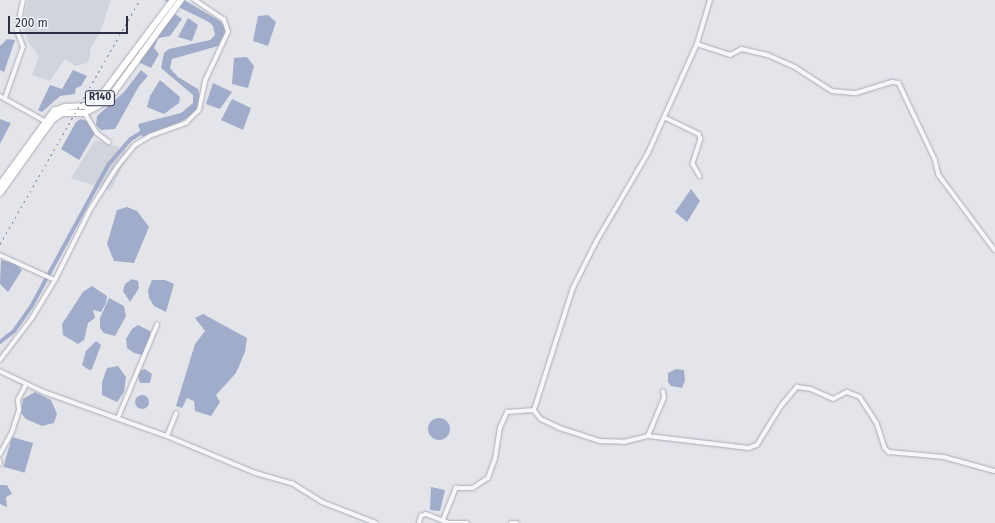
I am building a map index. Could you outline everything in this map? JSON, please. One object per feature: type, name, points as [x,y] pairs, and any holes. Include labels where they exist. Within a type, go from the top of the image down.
[{"type":"main road","name":"R140","points":[[163,20],[173,0]]},
{"type":"main road","name":"R140","points":[[0,186],[45,121],[54,111],[61,108],[86,106],[99,99],[181,0]]},
{"type":"main road","name":"R140","points":[[0,193],[52,120],[62,113],[85,113],[108,100],[140,50]]},
{"type":"street","points":[[5,98],[23,47],[17,31],[23,0]]},
{"type":"street","points":[[0,360],[32,318],[55,280],[90,210],[117,167],[135,145],[150,136],[186,123],[195,116],[200,106],[205,81],[227,38],[228,26],[224,20],[194,0]]},
{"type":"street","points":[[534,410],[573,288],[600,235],[648,153],[697,44],[710,0]]},
{"type":"street","points":[[697,44],[730,55],[742,49],[768,55],[795,67],[832,91],[856,93],[892,82],[899,83],[935,159],[939,174],[995,250]]},
{"type":"street","points":[[0,96],[45,121]]},
{"type":"street","points":[[85,113],[98,133],[109,142]]},
{"type":"street","points":[[664,117],[699,134],[701,139],[693,164],[700,176]]},
{"type":"street","points":[[0,255],[55,280]]},
{"type":"street","points":[[118,418],[157,325]]},
{"type":"street","points":[[0,371],[26,384],[167,436],[256,473],[292,483],[322,502],[376,523]]},
{"type":"street","points":[[0,454],[12,432],[19,410],[18,400],[26,384]]},
{"type":"street","points":[[534,410],[541,419],[560,428],[600,441],[624,442],[648,436],[752,447],[757,445],[781,406],[800,386],[833,399],[847,392],[860,397],[877,423],[885,448],[889,452],[944,457],[995,471]]},
{"type":"street","points":[[648,436],[664,398],[663,392]]},
{"type":"street","points":[[445,522],[456,488],[473,488],[488,478],[495,459],[500,428],[507,412],[534,410]]},
{"type":"street","points":[[167,436],[176,414]]},
{"type":"street","points":[[419,523],[421,516],[426,514],[445,522],[467,523]]},
{"type":"street","points":[[512,523],[517,523]]},
{"type":"shaded area","points":[[28,0],[111,0],[101,30],[90,50],[90,59],[86,63],[75,66],[65,59],[50,81],[32,75],[39,57],[28,41],[22,23]]},
{"type":"shaded area","points":[[95,140],[131,151],[110,191],[71,178]]},
{"type":"water","points":[[164,0],[184,0],[220,21],[225,27],[225,33],[218,46],[172,59],[170,68],[178,77],[198,89],[200,97],[198,107],[192,115],[180,122],[142,137],[138,124],[181,113],[193,103],[193,95],[161,68],[164,53],[169,49],[210,40],[215,35],[213,26],[209,22]]},
{"type":"water","points":[[175,14],[182,19],[170,36],[158,38],[154,48],[159,54],[151,68],[136,61]]},
{"type":"water","points":[[268,15],[276,22],[268,46],[253,41],[258,16]]},
{"type":"water","points":[[188,18],[198,25],[192,41],[178,37]]},
{"type":"water","points":[[7,39],[15,40],[4,72],[0,70],[0,46]]},
{"type":"water","points":[[247,57],[254,66],[248,88],[232,84],[234,58]]},
{"type":"water","points":[[73,70],[87,76],[81,86],[76,88],[75,94],[60,96],[42,112],[38,110],[50,85],[62,89]]},
{"type":"water","points":[[141,70],[148,76],[139,86],[115,129],[101,130],[96,125],[97,116],[124,92]]},
{"type":"water","points":[[160,80],[180,97],[179,103],[164,114],[147,107],[150,96]]},
{"type":"water","points":[[213,83],[232,92],[220,109],[206,104]]},
{"type":"water","points":[[232,99],[251,108],[243,130],[221,120]]},
{"type":"water","points":[[0,119],[11,123],[0,144]]},
{"type":"water","points":[[81,119],[89,122],[95,133],[79,160],[61,149],[76,122]]},
{"type":"water","points":[[691,189],[700,201],[687,222],[675,212]]},
{"type":"water","points":[[127,207],[137,211],[149,227],[134,263],[114,261],[107,244],[117,210]]},
{"type":"water","points":[[1,260],[16,264],[22,270],[8,292],[0,284]]},
{"type":"water","points":[[132,279],[138,281],[139,288],[130,302],[123,291],[125,284]]},
{"type":"water","points":[[152,280],[165,280],[174,284],[166,312],[154,306],[149,298],[148,290]]},
{"type":"water","points":[[92,286],[107,296],[106,303],[101,312],[93,310],[95,318],[88,323],[84,340],[78,344],[63,335],[62,324],[83,292]]},
{"type":"water","points":[[109,298],[124,306],[126,316],[115,336],[104,333],[100,328],[100,318]]},
{"type":"water","points":[[203,314],[247,338],[245,352],[236,373],[216,395],[220,402],[211,416],[195,411],[194,401],[187,398],[182,408],[176,406],[195,344],[205,331],[195,318]]},
{"type":"water","points":[[138,325],[150,331],[151,339],[142,355],[134,353],[127,348],[126,339],[132,329]]},
{"type":"water","points":[[96,341],[101,345],[92,369],[89,370],[82,365],[86,351]]},
{"type":"water","points":[[118,366],[126,377],[124,392],[117,402],[102,395],[102,382],[107,368]]},
{"type":"water","points":[[145,369],[152,374],[150,383],[140,383],[137,372]]},
{"type":"water","points":[[676,369],[684,370],[685,381],[682,388],[671,386],[668,382],[668,373]]},
{"type":"water","points":[[35,392],[51,400],[57,414],[54,423],[42,426],[26,419],[21,413],[23,399]]},
{"type":"water","points":[[139,395],[145,395],[149,399],[149,405],[145,409],[139,409],[135,405],[135,399]]},
{"type":"water","points":[[439,418],[447,421],[450,429],[447,437],[439,440],[431,437],[428,429],[431,421]]},
{"type":"water","points":[[12,437],[33,443],[25,473],[3,467]]},
{"type":"water","points":[[0,485],[7,485],[12,494],[6,497],[7,507],[0,504]]},
{"type":"water","points":[[431,487],[445,490],[440,511],[430,510]]},
{"type":"waterway","points":[[0,342],[14,331],[31,307],[108,165],[131,139],[144,131]]},
{"type":"railway","points":[[0,244],[140,0]]}]
